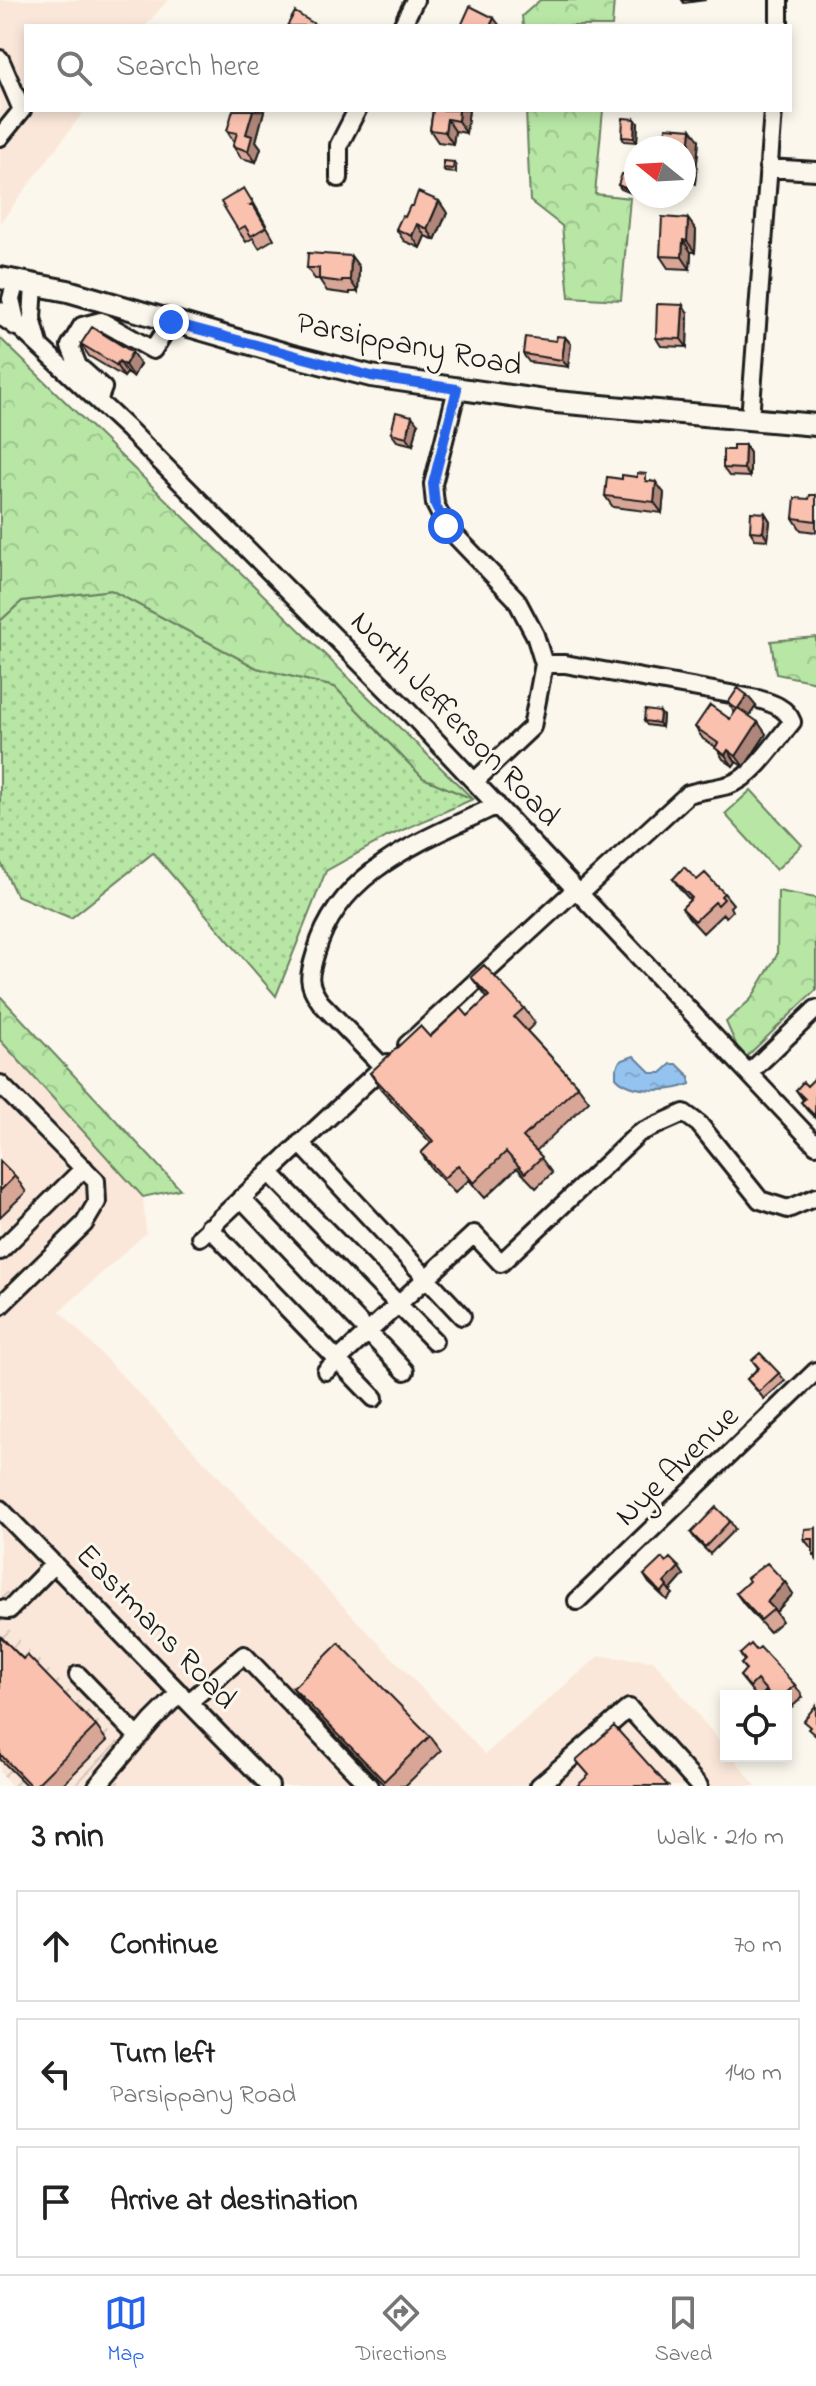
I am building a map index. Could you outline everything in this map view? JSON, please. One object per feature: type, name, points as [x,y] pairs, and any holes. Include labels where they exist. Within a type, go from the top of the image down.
[{"type":"main road","name":"Parsippany Road","points":[[17,281],[68,291],[371,376],[545,401],[816,425]]},
{"type":"street","points":[[403,24],[415,0]]},
{"type":"street","points":[[779,0],[779,24]]},
{"type":"street","points":[[0,59],[22,110],[0,137]]},
{"type":"street","points":[[339,178],[339,145],[356,112]]},
{"type":"street","points":[[750,419],[773,112]]},
{"type":"street","points":[[768,168],[816,171]]},
{"type":"street","points":[[17,281],[39,345]]},
{"type":"street","name":"North Jefferson Road","points":[[17,281],[8,319],[98,401],[235,535],[475,781],[816,1145]]},
{"type":"street","points":[[98,401],[103,388],[78,366],[70,346],[82,326],[101,321],[153,350],[171,322]]},
{"type":"street","points":[[457,389],[435,471],[435,504],[446,526],[516,599],[535,635],[544,664],[532,727],[475,781]]},
{"type":"street","points":[[374,1398],[332,1366],[204,1232],[688,794],[730,785],[745,778],[792,722],[776,705],[758,699],[565,664],[544,664]]},
{"type":"street","points":[[383,1067],[313,992],[309,981],[324,930],[346,896],[382,864],[411,845],[497,805]]},
{"type":"street","points":[[749,1073],[816,1009]]},
{"type":"street","points":[[0,1084],[96,1181],[97,1202],[84,1224],[0,1306]]},
{"type":"street","points":[[332,1366],[474,1234],[501,1263],[639,1133],[684,1113],[699,1124],[760,1200],[788,1209],[816,1197]]},
{"type":"street","points":[[300,1143],[462,1316]]},
{"type":"street","points":[[0,1251],[84,1168]]},
{"type":"street","points":[[269,1172],[434,1341]]},
{"type":"street","points":[[241,1198],[405,1371]]},
{"type":"street","name":"Nye Avenue","points":[[577,1601],[816,1371]]},
{"type":"street","name":"Eastmans Road","points":[[0,1509],[270,1786]]},
{"type":"street","points":[[0,1609],[9,1610],[54,1564]]},
{"type":"street","points":[[97,1786],[138,1737],[184,1698],[244,1655],[369,1786]]},
{"type":"street","points":[[78,1675],[138,1737]]},
{"type":"street","points":[[539,1786],[629,1708],[699,1786]]},
{"type":"shaded area","points":[[0,0],[168,0],[147,24],[24,24],[24,112],[83,112],[0,223]]},
{"type":"shaded area","points":[[0,1040],[143,1197],[146,1233],[60,1311],[485,1754],[599,1656],[654,1661],[720,1742],[720,1762],[737,1762],[756,1786],[12,1786],[0,1772]]},
{"type":"shaded area","points":[[0,1585],[24,1608],[8,1628],[136,1760],[117,1779],[123,1786],[12,1786],[0,1772]]},
{"type":"green space","points":[[540,0],[614,0],[612,24],[523,24],[522,16]]},
{"type":"green space","points":[[526,112],[603,112],[595,194],[624,197],[624,208],[629,208],[621,300],[569,297],[562,226],[530,201]]},
{"type":"green space","points":[[0,338],[473,799],[423,778],[335,687],[257,668],[111,590],[22,601],[0,621]]},
{"type":"green space","points":[[111,590],[257,668],[335,687],[423,778],[473,799],[387,837],[326,871],[276,996],[153,853],[71,918],[16,895],[0,861],[0,621],[22,601]]},
{"type":"green space","points":[[816,637],[816,682],[776,674],[771,641]]},
{"type":"green space","points":[[751,790],[802,845],[776,870],[725,814]]},
{"type":"green space","points":[[778,891],[816,898],[816,990],[743,1060],[726,1022],[751,999],[777,955]]},
{"type":"green space","points":[[0,996],[180,1189],[143,1197],[0,1040]]},
{"type":"water","points":[[634,1056],[651,1073],[661,1073],[671,1064],[677,1064],[690,1077],[690,1084],[651,1090],[622,1083],[616,1077],[616,1069],[620,1061]]},
{"type":"building","points":[[470,6],[494,18],[491,24],[462,24]]},
{"type":"building","points":[[295,12],[314,24],[288,24]]},
{"type":"building","points":[[232,112],[252,112],[246,134],[252,136],[248,151],[233,146],[237,133],[227,131]]},
{"type":"building","points":[[433,112],[459,112],[458,121],[447,119],[445,132],[430,130]]},
{"type":"building","points":[[623,118],[635,119],[634,136],[622,137]]},
{"type":"building","points":[[666,127],[691,129],[690,136],[665,136]]},
{"type":"building","points":[[443,161],[454,162],[453,169],[443,168]]},
{"type":"building","points":[[622,174],[624,174],[624,188],[618,185]]},
{"type":"building","points":[[244,188],[253,203],[250,205],[253,205],[266,227],[251,236],[245,226],[238,230],[221,202]]},
{"type":"building","points":[[418,192],[439,201],[427,229],[417,224],[412,236],[396,229],[402,216],[405,217],[410,206],[413,206]]},
{"type":"building","points":[[662,217],[688,219],[687,241],[683,240],[682,257],[660,256]]},
{"type":"building","points":[[308,253],[351,256],[350,280],[319,279],[319,268],[307,268]]},
{"type":"building","points":[[657,304],[683,305],[681,339],[656,338]]},
{"type":"building","points":[[92,327],[132,352],[125,365],[119,361],[116,365],[81,344]]},
{"type":"building","points":[[557,336],[565,337],[562,360],[523,354],[525,337],[556,341]]},
{"type":"building","points":[[396,412],[412,416],[407,437],[391,433]]},
{"type":"building","points":[[733,445],[745,445],[744,469],[723,468],[723,450],[733,450]]},
{"type":"building","points":[[637,473],[646,474],[646,481],[656,482],[654,502],[605,496],[607,477],[637,477]]},
{"type":"building","points":[[810,495],[816,495],[816,521],[793,518],[795,498],[809,499]]},
{"type":"building","points":[[751,512],[765,513],[763,532],[750,531]]},
{"type":"building","points":[[738,688],[747,695],[738,708],[758,722],[736,756],[728,750],[725,755],[715,748],[718,743],[695,727],[710,705],[730,719],[737,709],[728,703]]},
{"type":"building","points":[[645,710],[660,712],[659,723],[644,721]]},
{"type":"building","points":[[684,867],[697,880],[705,873],[724,893],[721,896],[724,899],[718,905],[715,902],[695,921],[682,908],[692,898],[673,879]]},
{"type":"building","points":[[484,965],[524,1008],[514,1017],[578,1086],[523,1137],[542,1157],[525,1173],[506,1152],[474,1183],[458,1165],[444,1178],[421,1153],[433,1141],[370,1073],[420,1026],[430,1037],[461,1008],[468,1016],[489,996],[471,977]]},
{"type":"building","points":[[815,1078],[815,1116],[801,1102],[805,1099],[796,1090],[803,1082],[807,1086]]},
{"type":"building","points":[[0,1161],[15,1176],[0,1191]]},
{"type":"building","points":[[760,1353],[779,1373],[759,1392],[747,1379],[759,1368],[752,1360]]},
{"type":"building","points":[[716,1507],[730,1521],[705,1547],[691,1533]]},
{"type":"building","points":[[816,1528],[816,1554],[813,1554],[813,1539],[804,1539],[805,1529]]},
{"type":"building","points":[[662,1558],[666,1562],[670,1558],[679,1567],[664,1583],[667,1586],[661,1593],[644,1575]]},
{"type":"building","points":[[767,1563],[785,1582],[767,1602],[774,1609],[761,1620],[736,1593],[749,1581],[747,1578]]},
{"type":"building","points":[[0,1636],[23,1659],[27,1655],[96,1726],[35,1786],[31,1786],[0,1754]]},
{"type":"building","points":[[339,1643],[430,1736],[384,1781],[293,1688]]},
{"type":"building","points":[[751,1644],[756,1650],[760,1647],[795,1685],[790,1690],[766,1690],[757,1680],[750,1687],[740,1676],[746,1669],[741,1664],[745,1660],[740,1654]]},
{"type":"building","points":[[816,1705],[816,1736],[803,1721]]},
{"type":"building","points":[[614,1726],[668,1786],[577,1786],[589,1775],[576,1760]]},
{"type":"route","points":[[171,322],[371,376],[457,389],[433,484],[435,504],[446,526]]}]
